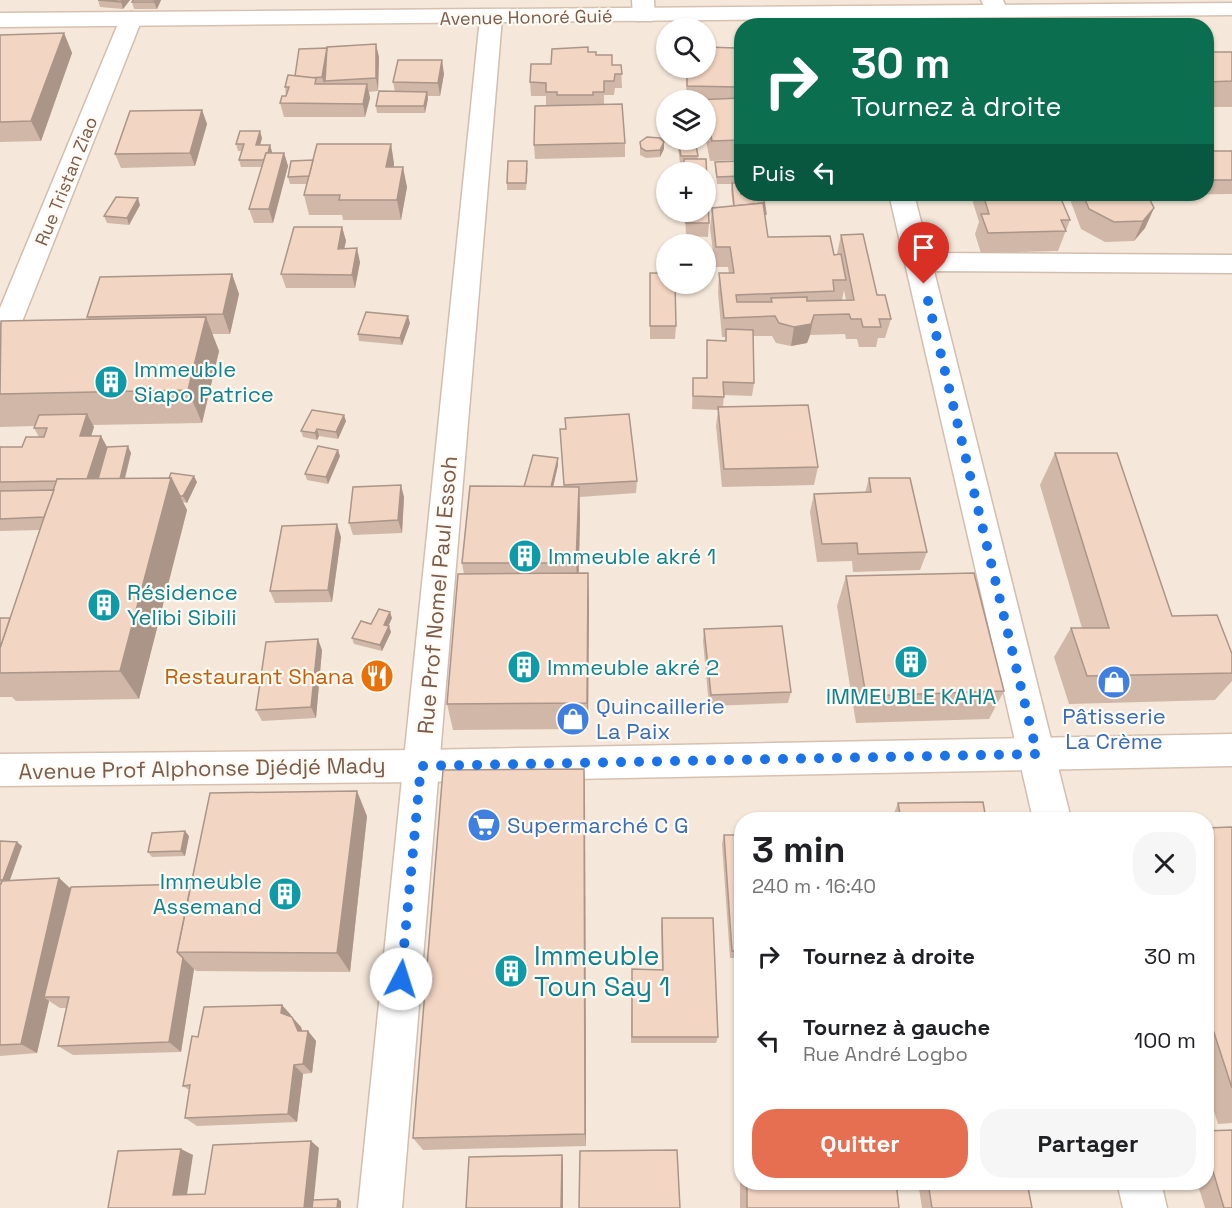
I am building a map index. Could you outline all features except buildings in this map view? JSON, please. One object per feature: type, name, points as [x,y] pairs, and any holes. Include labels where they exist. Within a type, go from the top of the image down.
[{"type":"street","name":"Avenue Honoré Guié","points":[[879,18],[995,6],[1232,9]]},
{"type":"street","name":"Avenue Honoré Guié","points":[[0,20],[491,18],[643,8],[824,18]]},
{"type":"street","name":"Rue Prof Nomel Paul Essoh","points":[[380,1208],[491,18]]},
{"type":"street","name":"Rue Tristan Ziao","points":[[0,342],[7,308],[131,19]]},
{"type":"street","points":[[904,201],[1050,812]]},
{"type":"street","points":[[918,262],[1232,264]]},
{"type":"street","name":"Avenue Prof Alphonse Djédjé Mady","points":[[0,771],[421,766],[1232,750]]},
{"type":"street","points":[[1141,1190],[1145,1208]]},
{"type":"shaded area","points":[[0,0],[1232,0],[1232,1208],[0,1208]]},
{"type":"place","name":"Immeuble Siapo Patrice","points":[[111,382]]},
{"type":"place","name":"Immeuble akré 1","points":[[525,556]]},
{"type":"place","name":"Résidence Yelibi Sibili","points":[[104,605]]},
{"type":"place","name":"IMMEUBLE KAHA","points":[[911,662]]},
{"type":"place","name":"Immeuble akré 2","points":[[524,667]]},
{"type":"place","name":"Restaurant Shana","points":[[377,676]]},
{"type":"place","name":"Pâtisserie La Crème","points":[[1114,682]]},
{"type":"place","name":"Quincaillerie La Paix","points":[[573,719]]},
{"type":"place","name":"Supermarché C G","points":[[484,825]]},
{"type":"place","name":"Immeuble Assemand","points":[[285,894]]},
{"type":"place","name":"Immeuble Toun Say 1","points":[[511,971]]},
{"type":"route","points":[[401,979],[421,766],[1037,754],[924,284]]}]
